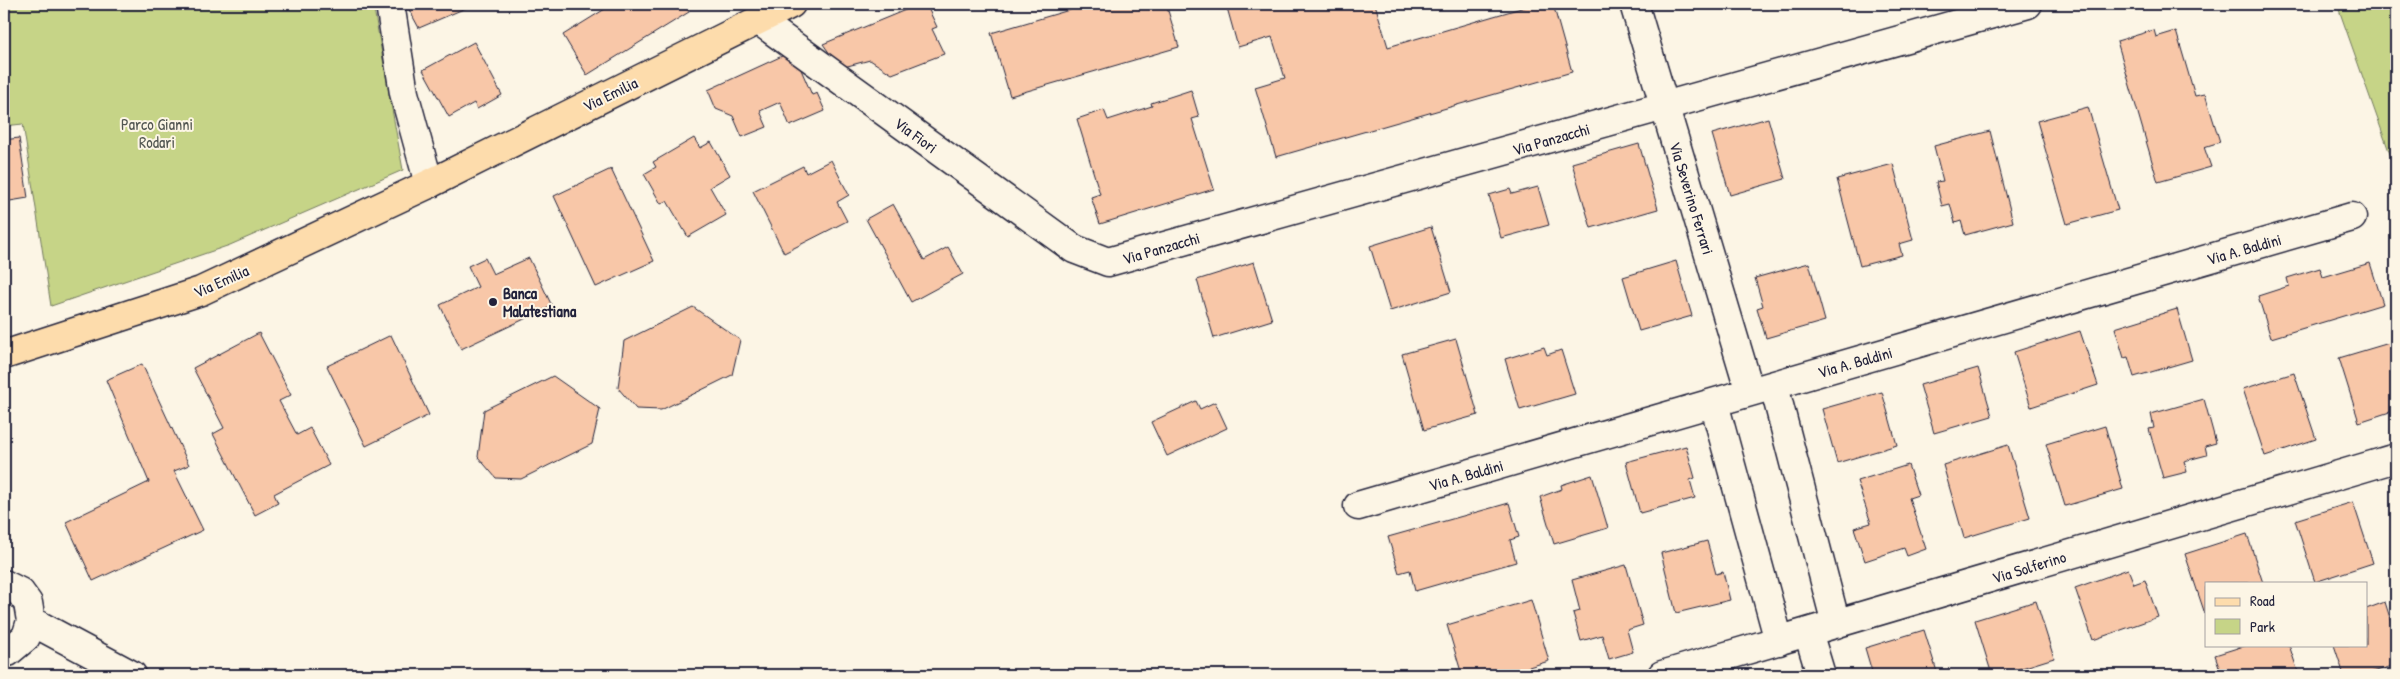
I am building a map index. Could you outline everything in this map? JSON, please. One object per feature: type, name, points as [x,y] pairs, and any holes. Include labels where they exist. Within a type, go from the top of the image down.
[{"type":"main road","name":"Via Emilia","points":[[4,355],[200,292],[430,184],[791,4]]},
{"type":"street","points":[[390,4],[404,93],[430,184]]},
{"type":"street","name":"Via Severino Ferrari","points":[[1634,4],[1665,107],[1761,389],[1836,624]]},
{"type":"street","name":"Via Panzacchi","points":[[1074,249],[1108,262],[2028,4]]},
{"type":"street","name":"Via Fiori","points":[[758,20],[1074,249]]},
{"type":"street","name":"Via A. Baldini","points":[[1358,506],[2352,217]]},
{"type":"street","points":[[1714,403],[1779,641]]},
{"type":"street","name":"Via Solferino","points":[[1662,675],[2396,458]]},
{"type":"street","points":[[4,584],[20,592],[28,603],[31,621],[26,637],[5,656]]},
{"type":"street","points":[[31,621],[132,675]]},
{"type":"street","points":[[1808,632],[1821,675]]},
{"type":"green space","name":"Parco Gianni Rodari","points":[[4,4],[373,4],[403,170],[230,245],[51,306],[23,124],[4,126]]},
{"type":"green space","points":[[2337,4],[2396,4],[2396,171]]},
{"type":"building","points":[[406,4],[475,4],[419,28]]},
{"type":"building","points":[[613,4],[637,4],[639,7],[645,4],[684,4],[689,12],[587,75],[563,35]]},
{"type":"building","points":[[920,4],[926,4],[937,27],[932,29],[944,54],[892,74],[870,60],[840,68],[823,44]]},
{"type":"building","points":[[1090,4],[1166,4],[1179,47],[1010,96],[991,33]]},
{"type":"building","points":[[1226,4],[1375,4],[1388,47],[1535,4],[1553,4],[1572,72],[1276,157],[1255,87],[1285,78],[1272,37],[1238,47]]},
{"type":"building","points":[[2154,30],[2156,37],[2176,31],[2195,96],[2205,94],[2220,142],[2204,147],[2211,167],[2158,182],[2117,41]]},
{"type":"building","points":[[474,42],[502,95],[477,109],[474,103],[449,117],[423,70]]},
{"type":"building","points":[[793,51],[812,95],[817,93],[825,111],[790,126],[780,102],[760,111],[767,127],[742,137],[733,116],[716,109],[708,90]]},
{"type":"building","points":[[1191,90],[1199,117],[1192,119],[1214,189],[1100,224],[1091,197],[1100,194],[1077,119],[1104,110],[1108,120],[1152,106],[1151,103]]},
{"type":"building","points":[[2088,107],[2118,210],[2067,224],[2037,121]]},
{"type":"building","points":[[1768,118],[1785,179],[1730,195],[1712,134]]},
{"type":"building","points":[[1990,131],[2013,222],[1965,235],[1961,221],[1955,223],[1950,204],[1942,206],[1936,182],[1943,181],[1934,146]]},
{"type":"building","points":[[19,138],[28,198],[4,202],[4,140]]},
{"type":"building","points":[[694,138],[700,148],[711,142],[730,175],[710,187],[726,215],[688,237],[667,201],[661,204],[644,174],[656,167],[653,162]]},
{"type":"building","points":[[1639,144],[1658,209],[1591,228],[1572,163]]},
{"type":"building","points":[[831,160],[849,195],[837,202],[847,221],[784,253],[753,191],[803,166],[806,173]]},
{"type":"building","points":[[1893,164],[1913,240],[1899,244],[1902,255],[1860,266],[1837,179]]},
{"type":"building","points":[[611,169],[654,261],[596,287],[554,196]]},
{"type":"building","points":[[1538,187],[1549,225],[1501,238],[1489,195],[1510,189],[1512,194]]},
{"type":"building","points":[[893,204],[924,260],[948,247],[963,274],[911,302],[866,219]]},
{"type":"building","points":[[1431,227],[1451,292],[1390,311],[1370,246]]},
{"type":"building","points":[[485,258],[493,274],[529,258],[552,306],[461,349],[440,305],[478,287],[468,266]]},
{"type":"building","points":[[1676,261],[1692,316],[1639,331],[1623,277]]},
{"type":"building","points":[[1254,262],[1272,320],[1214,338],[1197,280]]},
{"type":"building","points":[[1809,263],[1825,321],[1766,338],[1757,308],[1763,306],[1755,278]]},
{"type":"building","points":[[2370,263],[2383,304],[2271,338],[2258,296],[2289,286],[2287,278],[2320,268],[2323,277]]},
{"type":"building","points":[[693,307],[740,340],[732,375],[661,410],[636,409],[618,388],[624,341]]},
{"type":"building","points":[[2177,309],[2192,360],[2134,377],[2128,357],[2124,358],[2115,328]]},
{"type":"building","points":[[2080,331],[2098,385],[2031,407],[2014,352]]},
{"type":"building","points":[[259,333],[291,395],[279,401],[297,435],[310,428],[329,465],[274,494],[278,503],[255,515],[213,434],[224,428],[193,368]]},
{"type":"building","points":[[391,335],[429,415],[366,446],[327,366]]},
{"type":"building","points":[[1456,339],[1478,415],[1424,430],[1402,354]]},
{"type":"building","points":[[2396,341],[2396,410],[2359,422],[2339,358]]},
{"type":"building","points":[[1544,347],[1547,355],[1561,350],[1575,394],[1520,410],[1505,359]]},
{"type":"building","points":[[142,364],[189,465],[174,471],[203,530],[93,581],[66,522],[149,482],[106,380]]},
{"type":"building","points":[[1978,368],[1992,416],[1934,433],[1920,385]]},
{"type":"building","points":[[2294,373],[2316,439],[2265,456],[2243,389]]},
{"type":"building","points":[[553,376],[600,409],[592,444],[521,479],[496,478],[478,457],[484,410]]},
{"type":"building","points":[[1882,392],[1897,445],[1837,463],[1822,409]]},
{"type":"building","points":[[2204,399],[2216,443],[2205,446],[2207,455],[2184,461],[2187,472],[2163,478],[2149,429],[2154,428],[2151,414]]},
{"type":"building","points":[[1196,401],[1200,409],[1215,402],[1227,428],[1167,456],[1151,422]]},
{"type":"building","points":[[2105,426],[2123,489],[2065,506],[2046,444]]},
{"type":"building","points":[[2008,445],[2030,518],[1964,538],[1943,465]]},
{"type":"building","points":[[1686,446],[1695,478],[1690,480],[1695,498],[1640,513],[1626,462]]},
{"type":"building","points":[[1908,465],[1918,495],[1909,498],[1926,549],[1907,556],[1904,548],[1865,561],[1854,528],[1871,523],[1857,481]]},
{"type":"building","points":[[1592,475],[1608,528],[1554,544],[1540,497],[1562,489],[1561,485]]},
{"type":"building","points":[[2353,502],[2373,563],[2315,582],[2295,520]]},
{"type":"building","points":[[1509,503],[1519,537],[1510,540],[1516,562],[1415,591],[1410,570],[1399,573],[1388,537]]},
{"type":"building","points":[[2247,534],[2263,582],[2205,582],[2205,614],[2185,554]]},
{"type":"building","points":[[1707,541],[1716,574],[1723,572],[1730,600],[1676,613],[1661,553]]},
{"type":"building","points":[[1626,565],[1643,625],[1627,630],[1633,652],[1609,659],[1602,635],[1581,641],[1573,613],[1580,611],[1572,580]]},
{"type":"building","points":[[2128,569],[2134,584],[2145,580],[2158,617],[2093,640],[2075,588]]},
{"type":"building","points":[[1531,600],[1549,661],[1502,675],[1462,675],[1447,625]]},
{"type":"building","points":[[2036,601],[2054,658],[1999,675],[1992,675],[1975,620]]},
{"type":"building","points":[[2385,602],[2396,637],[2396,665],[2363,675],[2344,675],[2334,646],[2368,646],[2368,608]]},
{"type":"building","points":[[1924,630],[1938,675],[1873,675],[1865,648]]},
{"type":"building","points":[[2244,646],[2289,646],[2299,675],[2222,675],[2215,655]]},
{"type":"place","name":"Banca Malatestiana","points":[[493,302]]}]
